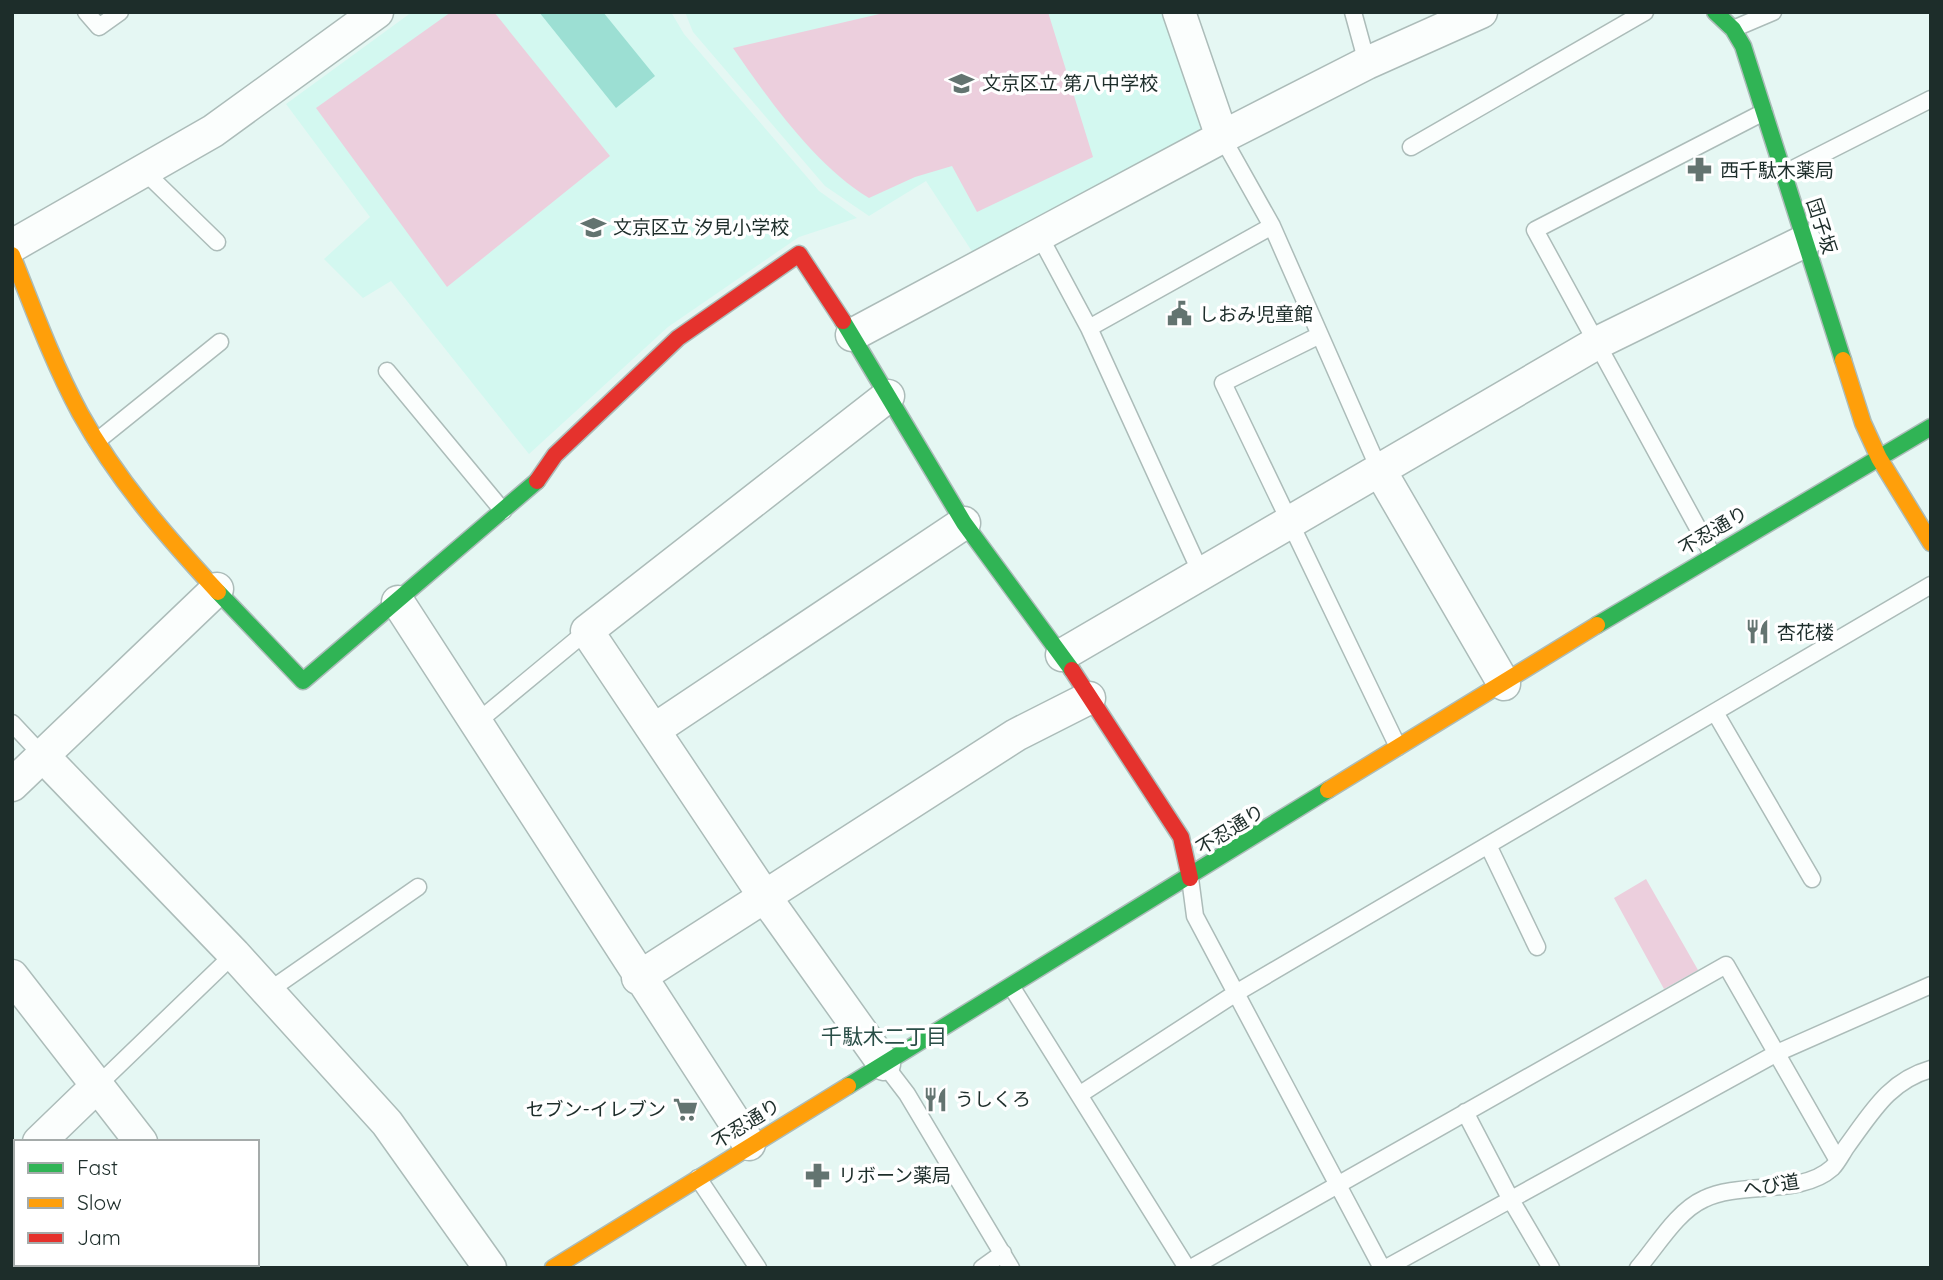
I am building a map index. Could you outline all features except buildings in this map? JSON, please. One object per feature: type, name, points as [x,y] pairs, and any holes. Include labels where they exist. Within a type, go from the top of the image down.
[{"type":"main road","name":"団子坂","points":[[1715,12],[1733,29],[1744,46],[1782,174],[1863,423],[1880,458],[1931,544]]},
{"type":"main road","points":[[12,256],[59,372],[97,441],[172,542],[303,681],[544,475],[555,455],[678,338],[799,254],[852,335],[964,523],[1062,655],[1181,837],[1191,878]]},
{"type":"main road","name":"不忍通り","points":[[553,1268],[749,1144],[1191,878],[1712,554],[1931,427]]},
{"type":"street","points":[[12,246],[213,131],[377,12]]},
{"type":"street","points":[[1179,12],[1222,137]]},
{"type":"street","points":[[852,335],[1222,137],[1367,63],[1481,12]]},
{"type":"street","points":[[1062,655],[1289,520],[1597,343],[1805,241]]},
{"type":"street","points":[[884,1064],[765,897],[587,631],[888,396]]},
{"type":"street","points":[[1379,468],[1504,684]]},
{"type":"street","points":[[654,730],[964,523]]},
{"type":"street","points":[[12,785],[217,589]]},
{"type":"street","points":[[398,602],[638,978],[749,1144]]},
{"type":"street","points":[[638,978],[1016,735],[1089,698]]},
{"type":"street","points":[[41,755],[234,954],[387,1123],[490,1268]]},
{"type":"street","points":[[12,976],[140,1140]]},
{"type":"street","points":[[40,1140],[99,1085]]},
{"type":"lane","points":[[86,12],[99,27],[120,12]]},
{"type":"lane","points":[[1353,12],[1367,63]]},
{"type":"lane","points":[[1411,148],[1645,12]]},
{"type":"lane","points":[[1733,29],[1773,12]]},
{"type":"lane","points":[[1782,174],[1931,100]]},
{"type":"lane","points":[[1712,554],[1535,230],[1764,112]]},
{"type":"lane","points":[[1222,137],[1272,226],[1379,468]]},
{"type":"lane","points":[[144,170],[217,242]]},
{"type":"lane","points":[[1089,328],[1272,226]]},
{"type":"lane","points":[[1039,235],[1089,328],[1200,572]]},
{"type":"lane","points":[[1320,335],[1223,383],[1399,749]]},
{"type":"lane","points":[[97,441],[220,342]]},
{"type":"lane","points":[[387,371],[503,511]]},
{"type":"lane","points":[[1079,1095],[1236,993],[1716,714],[1931,585]]},
{"type":"lane","points":[[476,723],[587,631]]},
{"type":"lane","points":[[1716,714],[1812,879]]},
{"type":"lane","points":[[12,723],[41,755]]},
{"type":"lane","points":[[1488,845],[1538,947]]},
{"type":"lane","points":[[1191,878],[1195,916],[1384,1268],[1777,1053],[1931,985]]},
{"type":"lane","points":[[267,992],[418,887]]},
{"type":"lane","points":[[99,1085],[234,954]]},
{"type":"lane","points":[[1011,986],[1189,1268],[1726,965],[1837,1159]]},
{"type":"lane","points":[[884,1064],[907,1094],[1011,1268]]},
{"type":"lane","name":"へび道","points":[[1638,1268],[1675,1223],[1701,1200],[1746,1188],[1790,1185],[1819,1175],[1832,1167],[1891,1090],[1907,1076],[1931,1069]]},
{"type":"lane","points":[[1465,1112],[1511,1200],[1551,1268]]},
{"type":"lane","points":[[698,1178],[758,1268]]},
{"type":"lane","points":[[982,1268],[1003,1253]]},
{"type":"shaded area","name":"文京区立 汐見小学校","points":[[412,12],[671,12],[684,34],[819,191],[857,218],[799,237],[668,327],[529,454],[391,281],[363,298],[324,259],[370,217],[286,104]]},
{"type":"shaded area","points":[[451,12],[494,12],[610,156],[447,287],[316,108]]},
{"type":"shaded area","points":[[539,12],[603,12],[655,76],[616,108]]},
{"type":"shaded area","name":"文京区立 第八中学校","points":[[685,12],[1165,12],[1204,134],[975,256],[926,181],[869,216],[825,186],[693,32]]},
{"type":"shaded area","points":[[888,12],[1048,12],[1093,157],[977,212],[952,166],[915,177],[869,198],[849,184],[794,130],[733,48]]},
{"type":"shaded area","points":[[1646,879],[1698,970],[1664,989],[1614,898]]},
{"type":"traffic: fast","points":[[1715,12],[1733,29],[1743,46],[1843,360]]},
{"type":"traffic: fast","points":[[843,321],[964,523],[1072,670]]},
{"type":"traffic: fast","points":[[1597,625],[1931,427]]},
{"type":"traffic: fast","points":[[218,592],[303,681],[537,481]]},
{"type":"traffic: fast","points":[[848,1086],[1328,790]]},
{"type":"traffic: slow","points":[[12,255],[61,375],[94,438],[144,507],[218,592]]},
{"type":"traffic: slow","points":[[1843,360],[1863,423],[1879,458],[1931,543]]},
{"type":"traffic: slow","points":[[1328,790],[1597,625]]},
{"type":"traffic: slow","points":[[553,1268],[848,1086]]},
{"type":"traffic: jam","points":[[537,481],[555,455],[678,338],[799,254],[843,321]]},
{"type":"traffic: jam","points":[[1072,670],[1181,837],[1190,878]]},
{"type":"place","name":"文京区立 第八中学校","points":[[962,83]]},
{"type":"place","name":"西千駄木薬局","points":[[1700,170]]},
{"type":"place","name":"文京区立 汐見小学校","points":[[593,227]]},
{"type":"place","name":"しおみ児童館","points":[[1179,314]]},
{"type":"place","name":"杏花楼","points":[[1757,632]]},
{"type":"place","name":"うしくろ","points":[[935,1099]]},
{"type":"place","name":"セブン-イレブン","points":[[686,1109]]},
{"type":"place","name":"リボーン薬局","points":[[818,1175]]},
{"type":"district","name":"千駄木二丁目","points":[[884,1036]]}]
